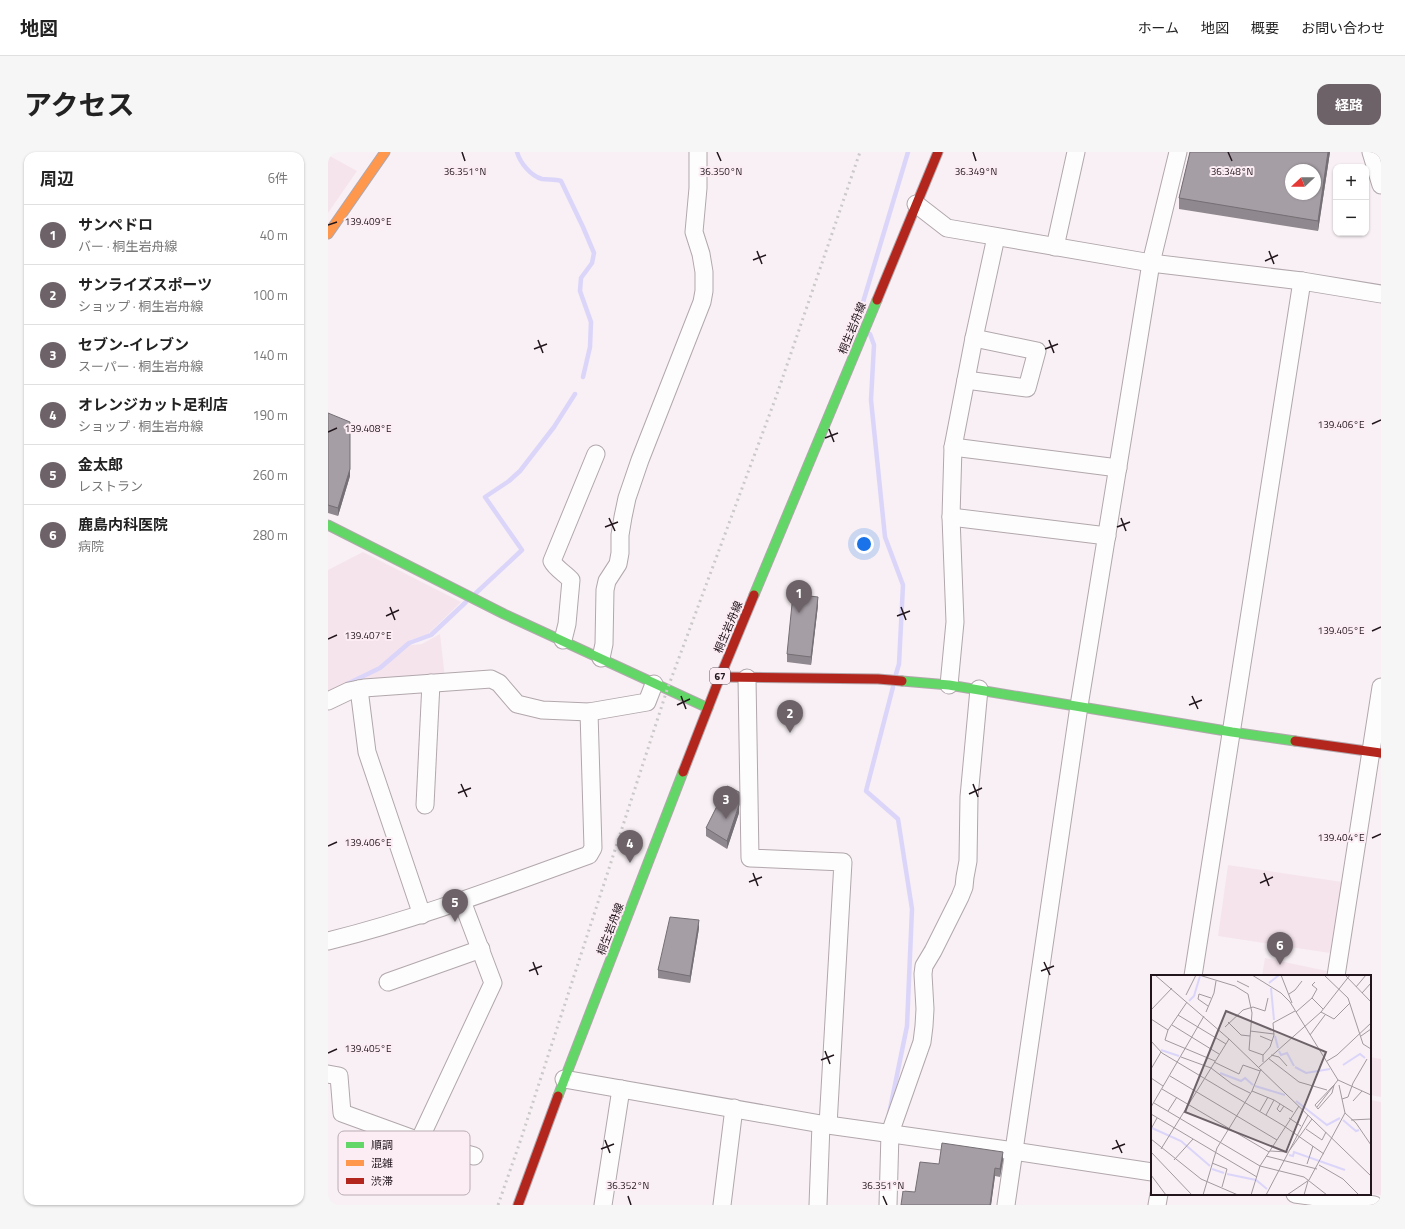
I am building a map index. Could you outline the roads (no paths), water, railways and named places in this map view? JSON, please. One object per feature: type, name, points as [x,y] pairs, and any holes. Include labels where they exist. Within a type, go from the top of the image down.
[{"type":"street","points":[[328,234],[385,152]]},
{"type":"street","points":[[601,658],[604,644],[605,590],[607,582],[618,564],[620,553],[620,535],[627,498],[640,460],[702,302],[704,291],[702,254],[694,232],[698,188],[698,152]]},
{"type":"street","name":"桐生岩舟線","points":[[518,1205],[564,1079],[720,677],[938,152]]},
{"type":"street","points":[[1055,247],[1076,152]]},
{"type":"street","points":[[1006,1205],[1079,706],[1151,263],[1178,152]]},
{"type":"street","points":[[1371,152],[1381,185]]},
{"type":"street","points":[[916,204],[947,228],[1151,263],[1302,281],[1381,294]]},
{"type":"street","points":[[950,685],[955,622],[951,517],[953,447],[974,338],[996,237]]},
{"type":"street","points":[[1193,975],[1302,281]]},
{"type":"street","points":[[966,380],[1027,388],[1037,351],[974,338]]},
{"type":"street","points":[[953,447],[1118,468]]},
{"type":"street","points":[[563,640],[567,624],[570,580],[566,574],[554,566],[552,561],[596,454]]},
{"type":"street","points":[[951,517],[1107,536]]},
{"type":"street","points":[[328,525],[504,614],[708,708]]},
{"type":"street","points":[[720,677],[878,679],[950,685],[1232,732],[1376,752]]},
{"type":"street","points":[[746,678],[750,858],[844,862],[818,1205]]},
{"type":"street","points":[[328,701],[349,691],[359,689],[491,679],[499,683],[517,704],[542,710],[589,712],[647,702],[654,684]]},
{"type":"street","points":[[425,805],[430,683]]},
{"type":"street","points":[[1336,975],[1376,752],[1381,687]]},
{"type":"street","points":[[359,689],[367,752],[422,915]]},
{"type":"street","points":[[888,1205],[890,1133],[922,1042],[925,1009],[924,966],[933,951],[964,887],[968,861],[969,797],[979,689]]},
{"type":"street","points":[[328,941],[422,915],[589,855],[593,848],[589,712]]},
{"type":"street","points":[[423,1131],[493,983],[462,900]]},
{"type":"street","points":[[388,982],[480,949]]},
{"type":"street","points":[[328,1074],[339,1076],[342,1113],[391,1131]]},
{"type":"street","points":[[564,1079],[824,1125],[890,1133],[1151,1172]]},
{"type":"street","points":[[604,1205],[621,1089]]},
{"type":"street","points":[[722,1205],[734,1108]]},
{"type":"street","points":[[470,1155],[474,1156]]},
{"type":"street","points":[[1157,1205],[1159,1195]]},
{"type":"street","points":[[1299,1197],[1374,1205]]},
{"type":"waterway","points":[[517,152],[523,165],[534,175],[542,179],[561,181],[594,253],[592,263],[581,278],[580,291],[591,322],[590,347],[583,377]]},
{"type":"waterway","points":[[862,312],[861,309],[908,152]]},
{"type":"waterway","points":[[870,334],[874,345],[871,400],[885,537],[903,585],[899,664],[896,674]]},
{"type":"waterway","points":[[476,593],[522,550],[485,497],[509,481],[520,471],[554,427],[575,394]]},
{"type":"waterway","points":[[347,684],[380,668],[409,643],[431,635],[466,602]]},
{"type":"waterway","points":[[889,1114],[907,1026],[912,909],[898,819],[866,791],[893,687]]},
{"type":"railway","points":[[498,1205],[521,1139],[667,690],[776,397],[860,152]]},
{"type":"place","name":"サンペドロ","points":[[799,613]]},
{"type":"place","name":"サンライズスポーツ","points":[[790,733]]},
{"type":"place","name":"セブン-イレブン","points":[[726,819]]},
{"type":"place","name":"オレンジカット足利店","points":[[630,863]]},
{"type":"place","name":"金太郎","points":[[455,922]]},
{"type":"place","name":"鹿島内科医院","points":[[1280,965]]}]
